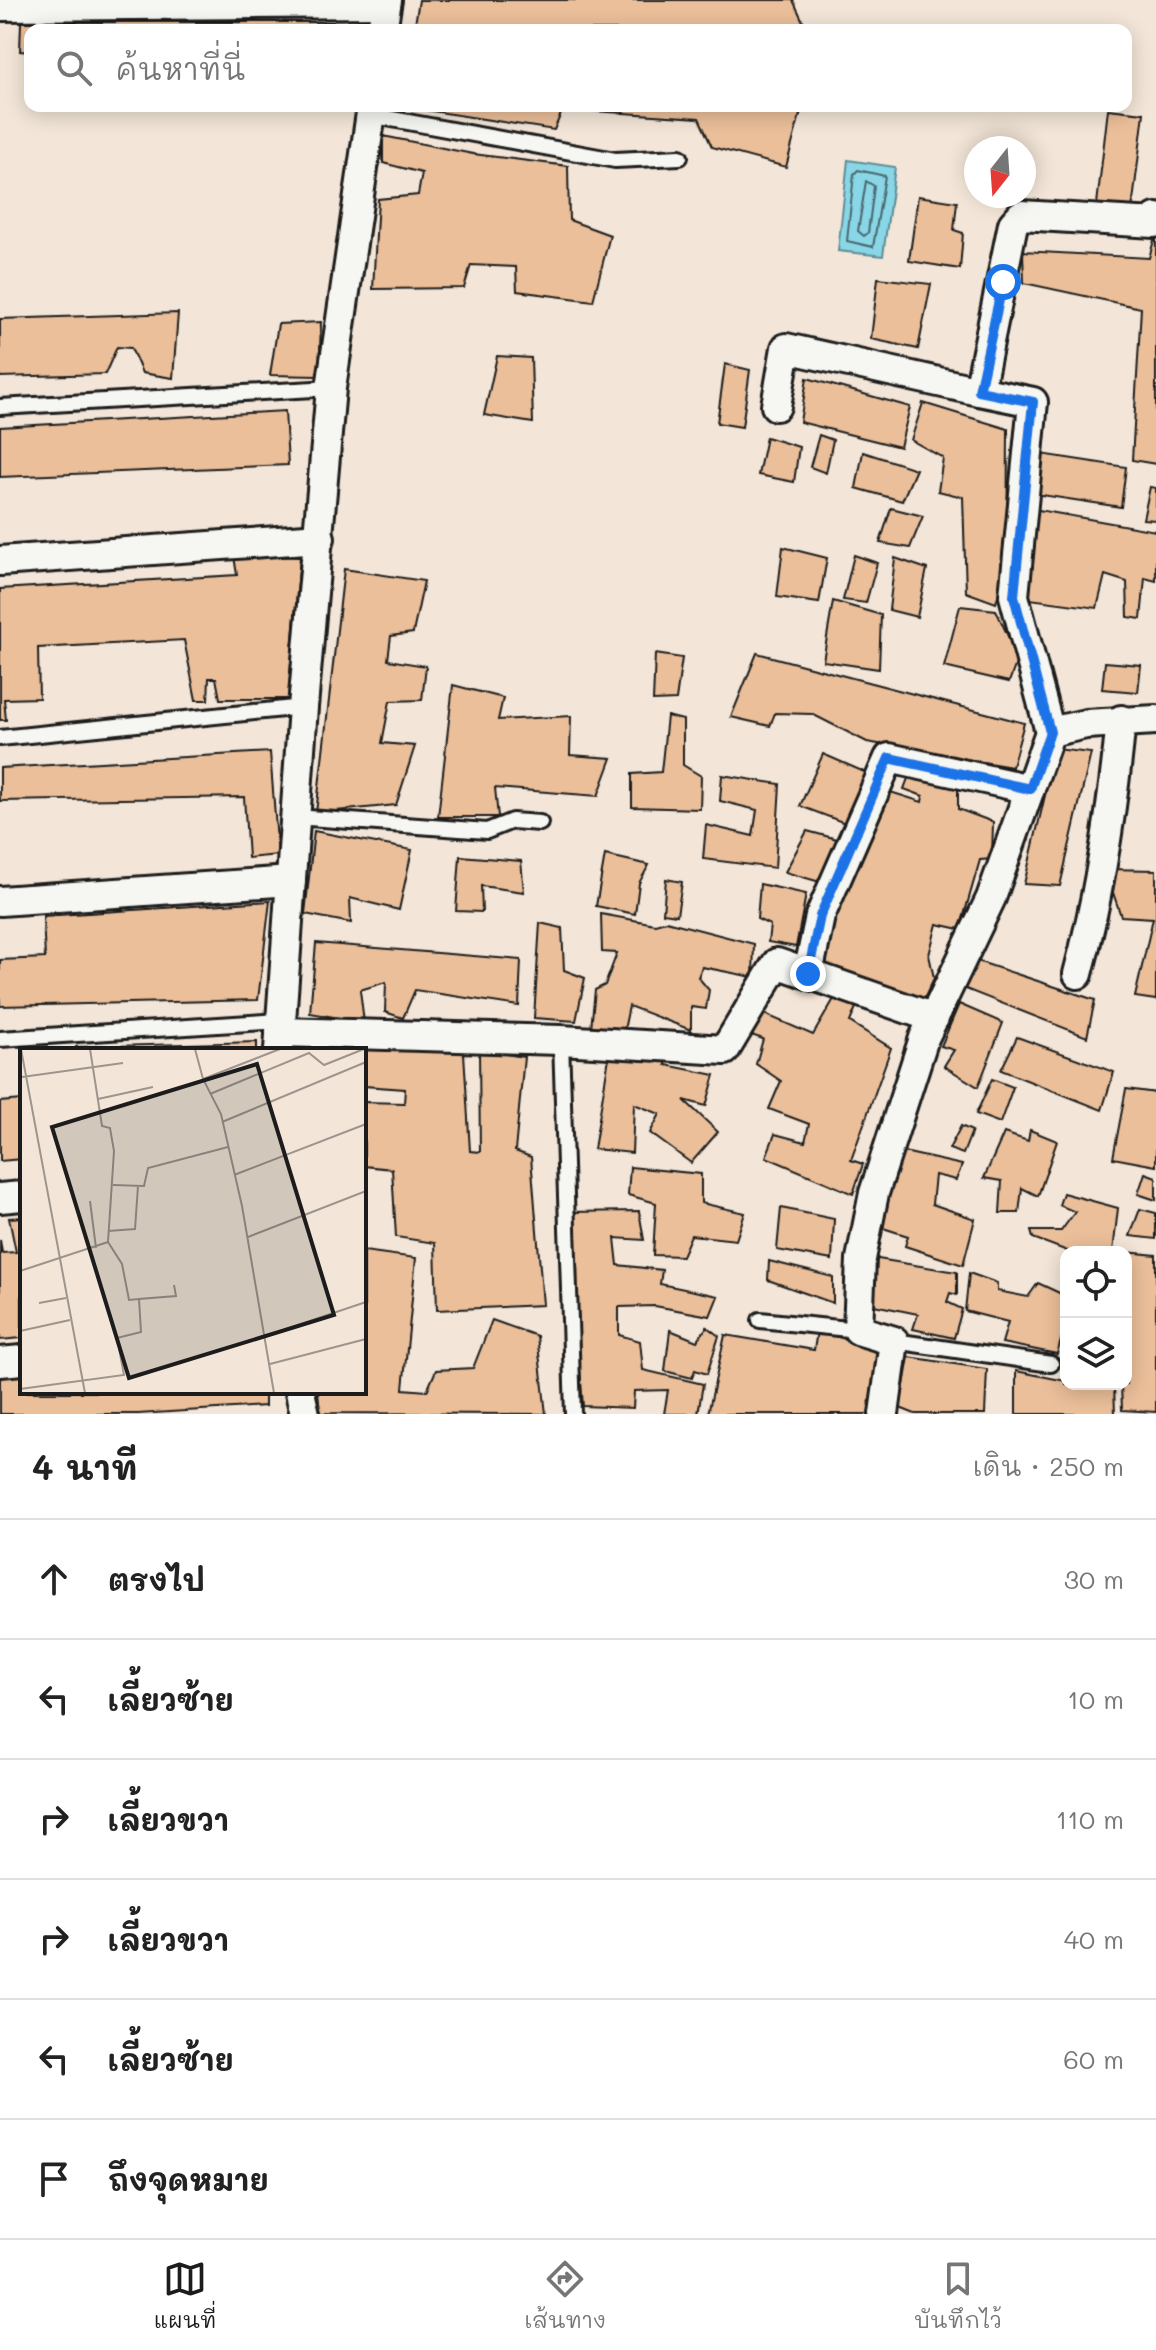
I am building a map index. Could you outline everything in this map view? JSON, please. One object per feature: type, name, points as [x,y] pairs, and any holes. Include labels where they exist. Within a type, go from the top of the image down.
[{"type":"street","points":[[0,6],[385,11]]},
{"type":"street","points":[[371,112],[331,388],[303,707],[280,1034],[561,1040],[725,1050],[777,963],[934,1018]]},
{"type":"street","points":[[979,391],[1013,224],[1021,215],[1155,223],[1156,218]]},
{"type":"street","points":[[776,406],[786,348],[1033,402],[1014,596],[1050,732],[991,898],[924,1038],[874,1193],[861,1259],[858,1330],[894,1341],[884,1414]]},
{"type":"street","points":[[0,561],[320,538]]},
{"type":"street","points":[[1050,732],[1121,720],[1156,720]]},
{"type":"street","points":[[1078,974],[1091,923],[1109,823],[1121,720]]},
{"type":"street","points":[[808,974],[820,916],[889,758],[1030,789]]},
{"type":"street","points":[[0,901],[291,881]]},
{"type":"street","points":[[0,1198],[20,1196]]},
{"type":"street","points":[[0,1362],[20,1360]]},
{"type":"street","points":[[300,1394],[305,1414]]},
{"type":"lane","points":[[376,112],[615,160],[680,157]]},
{"type":"lane","points":[[0,407],[331,388]]},
{"type":"lane","points":[[0,738],[303,707]]},
{"type":"lane","points":[[295,817],[487,831],[512,821],[540,823]]},
{"type":"lane","points":[[0,1039],[280,1034]]},
{"type":"lane","points":[[561,1040],[573,1414]]},
{"type":"lane","points":[[760,1320],[858,1330]]},
{"type":"lane","points":[[894,1341],[1051,1364]]},
{"type":"water","points":[[848,160],[895,167],[883,256],[838,251]]},
{"type":"building","points":[[419,0],[793,0],[804,24],[415,24]]},
{"type":"building","points":[[21,22],[351,22],[24,24],[24,51],[20,51]]},
{"type":"building","points":[[438,112],[562,112],[554,130]]},
{"type":"building","points":[[608,112],[801,112],[786,167],[712,147],[699,118]]},
{"type":"building","points":[[1108,112],[1144,113],[1131,218],[1096,213]]},
{"type":"building","points":[[383,136],[473,154],[568,166],[569,220],[610,235],[593,301],[517,291],[516,267],[471,265],[464,288],[373,289],[378,199],[418,195],[422,173],[383,163]]},
{"type":"building","points":[[918,196],[957,202],[954,230],[963,233],[960,269],[909,261]]},
{"type":"building","points":[[1156,233],[1156,464],[1132,460],[1141,308],[1024,283],[1023,251],[1149,258]]},
{"type":"building","points":[[878,278],[931,284],[918,349],[871,339]]},
{"type":"building","points":[[178,313],[173,378],[142,373],[131,348],[117,347],[105,374],[0,377],[0,319]]},
{"type":"building","points":[[321,322],[319,376],[270,375],[278,324]]},
{"type":"building","points":[[497,356],[531,358],[533,423],[484,415]]},
{"type":"building","points":[[725,364],[750,370],[742,427],[717,423]]},
{"type":"building","points":[[807,378],[910,407],[900,447],[800,422]]},
{"type":"building","points":[[923,403],[1008,429],[1007,581],[1001,584],[996,603],[966,592],[963,497],[938,491],[943,458],[911,440]]},
{"type":"building","points":[[285,411],[288,465],[0,477],[0,427]]},
{"type":"building","points":[[819,435],[833,440],[826,473],[810,467]]},
{"type":"building","points":[[766,437],[799,447],[794,482],[758,475]]},
{"type":"building","points":[[863,452],[916,469],[902,501],[856,488]]},
{"type":"building","points":[[1041,454],[1126,467],[1121,507],[1035,494]]},
{"type":"building","points":[[1150,487],[1156,488],[1156,520],[1143,519]]},
{"type":"building","points":[[891,508],[923,516],[910,548],[880,543]]},
{"type":"building","points":[[1033,509],[1156,531],[1156,581],[1145,578],[1141,619],[1128,617],[1127,582],[1105,575],[1097,608],[1022,598]]},
{"type":"building","points":[[783,547],[827,558],[819,603],[777,597]]},
{"type":"building","points":[[854,555],[877,563],[866,603],[843,600]]},
{"type":"building","points":[[234,556],[300,557],[288,699],[220,699],[216,678],[209,678],[208,700],[196,700],[184,640],[38,648],[39,698],[4,699],[6,720],[0,720],[0,589],[237,575]]},
{"type":"building","points":[[895,558],[927,569],[917,617],[889,610]]},
{"type":"building","points":[[344,569],[424,581],[413,633],[391,636],[388,660],[426,666],[422,700],[390,701],[382,743],[415,746],[396,805],[316,813]]},
{"type":"building","points":[[833,601],[881,615],[879,669],[823,661]]},
{"type":"building","points":[[960,606],[996,610],[1018,658],[1009,682],[944,667]]},
{"type":"building","points":[[757,653],[1024,723],[1012,767],[867,742],[812,714],[775,713],[770,726],[731,717]]},
{"type":"building","points":[[655,654],[682,658],[676,700],[653,701]]},
{"type":"building","points":[[1105,662],[1141,665],[1138,692],[1102,689]]},
{"type":"building","points":[[453,685],[503,698],[498,720],[571,716],[570,755],[612,758],[598,796],[495,788],[498,817],[438,817]]},
{"type":"building","points":[[667,716],[683,720],[683,765],[701,776],[700,809],[632,807],[632,774],[661,772]]},
{"type":"building","points":[[1056,749],[1091,753],[1060,886],[1024,884]]},
{"type":"building","points":[[270,752],[278,855],[248,858],[244,797],[0,801],[0,768]]},
{"type":"building","points":[[823,754],[869,774],[845,823],[800,806]]},
{"type":"building","points":[[910,773],[958,781],[958,809],[993,822],[992,859],[980,860],[960,929],[937,924],[929,955],[934,978],[924,999],[818,961],[884,790],[922,802],[923,796],[904,789]]},
{"type":"building","points":[[722,775],[780,784],[775,868],[703,859],[706,825],[753,836],[757,810],[720,801]]},
{"type":"building","points":[[314,831],[412,850],[399,910],[350,898],[351,923],[305,914]]},
{"type":"building","points":[[807,831],[837,839],[820,882],[785,872]]},
{"type":"building","points":[[605,855],[649,865],[639,883],[635,914],[596,906]]},
{"type":"building","points":[[460,856],[521,861],[524,892],[481,886],[482,912],[456,911]]},
{"type":"building","points":[[1105,869],[1156,870],[1156,1000],[1135,997],[1153,918],[1121,916]]},
{"type":"building","points":[[666,879],[682,882],[677,915],[663,913]]},
{"type":"building","points":[[760,884],[806,894],[796,947],[768,942],[770,925],[757,919]]},
{"type":"building","points":[[270,901],[258,1000],[0,1006],[0,960],[45,958],[43,916]]},
{"type":"building","points":[[601,914],[655,924],[666,921],[754,944],[753,977],[702,967],[698,977],[709,990],[706,1009],[691,1007],[691,1030],[629,1006],[623,1035],[591,1028],[595,990],[605,985],[617,953],[602,952]]},
{"type":"building","points":[[540,923],[562,928],[564,970],[585,978],[576,1021],[534,1018]]},
{"type":"building","points":[[316,943],[521,960],[519,1006],[415,990],[403,1018],[385,1012],[386,982],[360,990],[364,1022],[310,1013]]},
{"type":"building","points":[[971,959],[1095,1000],[1087,1037],[958,986]]},
{"type":"building","points":[[838,992],[859,1000],[850,1022],[891,1048],[851,1160],[863,1164],[853,1194],[766,1157],[775,1134],[805,1142],[809,1124],[769,1109],[781,1081],[756,1064],[763,1039],[751,1035],[760,1012],[813,1035]]},
{"type":"building","points":[[959,1004],[1003,1023],[978,1087],[944,1066],[954,1050],[941,1046]]},
{"type":"building","points":[[304,1034],[464,1053],[470,1151],[480,1152],[479,1050],[524,1057],[515,1151],[531,1157],[543,1305],[437,1310],[435,1243],[396,1237],[392,1169],[366,1166],[366,1102],[404,1103],[405,1089],[366,1086],[366,1048],[302,1048]]},
{"type":"building","points":[[1017,1037],[1114,1072],[1102,1110],[1001,1070]]},
{"type":"building","points":[[257,1042],[257,1048],[76,1047]]},
{"type":"building","points":[[610,1051],[666,1052],[666,1065],[715,1075],[706,1106],[684,1100],[718,1132],[691,1163],[650,1133],[660,1114],[634,1104],[632,1153],[594,1149]]},
{"type":"building","points":[[992,1079],[1013,1087],[1000,1123],[976,1114]]},
{"type":"building","points":[[1126,1089],[1156,1093],[1156,1166],[1113,1158]]},
{"type":"building","points":[[20,1100],[20,1159],[0,1161],[0,1102]]},
{"type":"building","points":[[961,1126],[972,1131],[963,1154],[949,1149]]},
{"type":"building","points":[[1030,1130],[1057,1141],[1038,1196],[1022,1188],[1019,1213],[1000,1213],[1002,1181],[984,1178],[1004,1133],[1028,1141]]},
{"type":"building","points":[[895,1150],[962,1165],[956,1180],[935,1175],[932,1204],[975,1219],[963,1265],[905,1246],[908,1236],[880,1227]]},
{"type":"building","points":[[630,1167],[701,1174],[701,1203],[745,1213],[736,1240],[691,1235],[682,1256],[653,1255],[656,1203],[628,1195]]},
{"type":"building","points":[[1145,1173],[1156,1177],[1156,1200],[1138,1194]]},
{"type":"building","points":[[1063,1193],[1118,1208],[1114,1246],[1060,1248],[1033,1238],[1031,1231],[1061,1231],[1075,1212],[1059,1205]]},
{"type":"building","points":[[781,1208],[834,1219],[832,1260],[777,1250]]},
{"type":"building","points":[[1140,1209],[1156,1213],[1156,1239],[1130,1236]]},
{"type":"building","points":[[639,1211],[644,1240],[615,1238],[618,1265],[662,1270],[660,1284],[718,1296],[710,1316],[655,1306],[619,1307],[619,1335],[640,1341],[643,1370],[703,1384],[698,1414],[664,1414],[668,1390],[634,1391],[633,1408],[583,1406],[567,1212]]},
{"type":"building","points":[[20,1217],[20,1338],[0,1340],[0,1240],[2,1253],[16,1252],[9,1218]]},
{"type":"building","points":[[366,1251],[416,1258],[403,1389],[427,1391],[436,1370],[473,1368],[492,1320],[537,1336],[546,1414],[320,1413],[318,1394],[366,1394]]},
{"type":"building","points":[[1132,1253],[1156,1255],[1156,1412],[1122,1410],[1121,1390],[1132,1390]]},
{"type":"building","points":[[872,1258],[957,1272],[957,1295],[950,1293],[947,1302],[962,1309],[954,1338],[913,1329],[918,1314],[864,1303]]},
{"type":"building","points":[[769,1261],[833,1277],[833,1303],[768,1280]]},
{"type":"building","points":[[969,1273],[997,1283],[997,1291],[1028,1297],[1038,1283],[1060,1293],[1060,1344],[1057,1354],[1002,1343],[1008,1322],[965,1311]]},
{"type":"building","points":[[707,1327],[719,1336],[707,1374],[695,1370],[692,1378],[665,1371],[670,1330],[697,1341]]},
{"type":"building","points":[[817,1331],[887,1351],[875,1414],[708,1414],[725,1335],[814,1350]]},
{"type":"building","points":[[909,1357],[987,1369],[985,1414],[915,1414],[900,1408]]},
{"type":"building","points":[[20,1371],[20,1394],[265,1394],[265,1406],[138,1414],[0,1414],[0,1373]]},
{"type":"building","points":[[1016,1371],[1060,1380],[1060,1390],[1114,1390],[1115,1414],[1016,1414]]},
{"type":"route","points":[[808,974],[820,916],[889,758],[1030,789],[1050,732],[1014,596],[1033,402],[979,391],[1003,282]]}]
